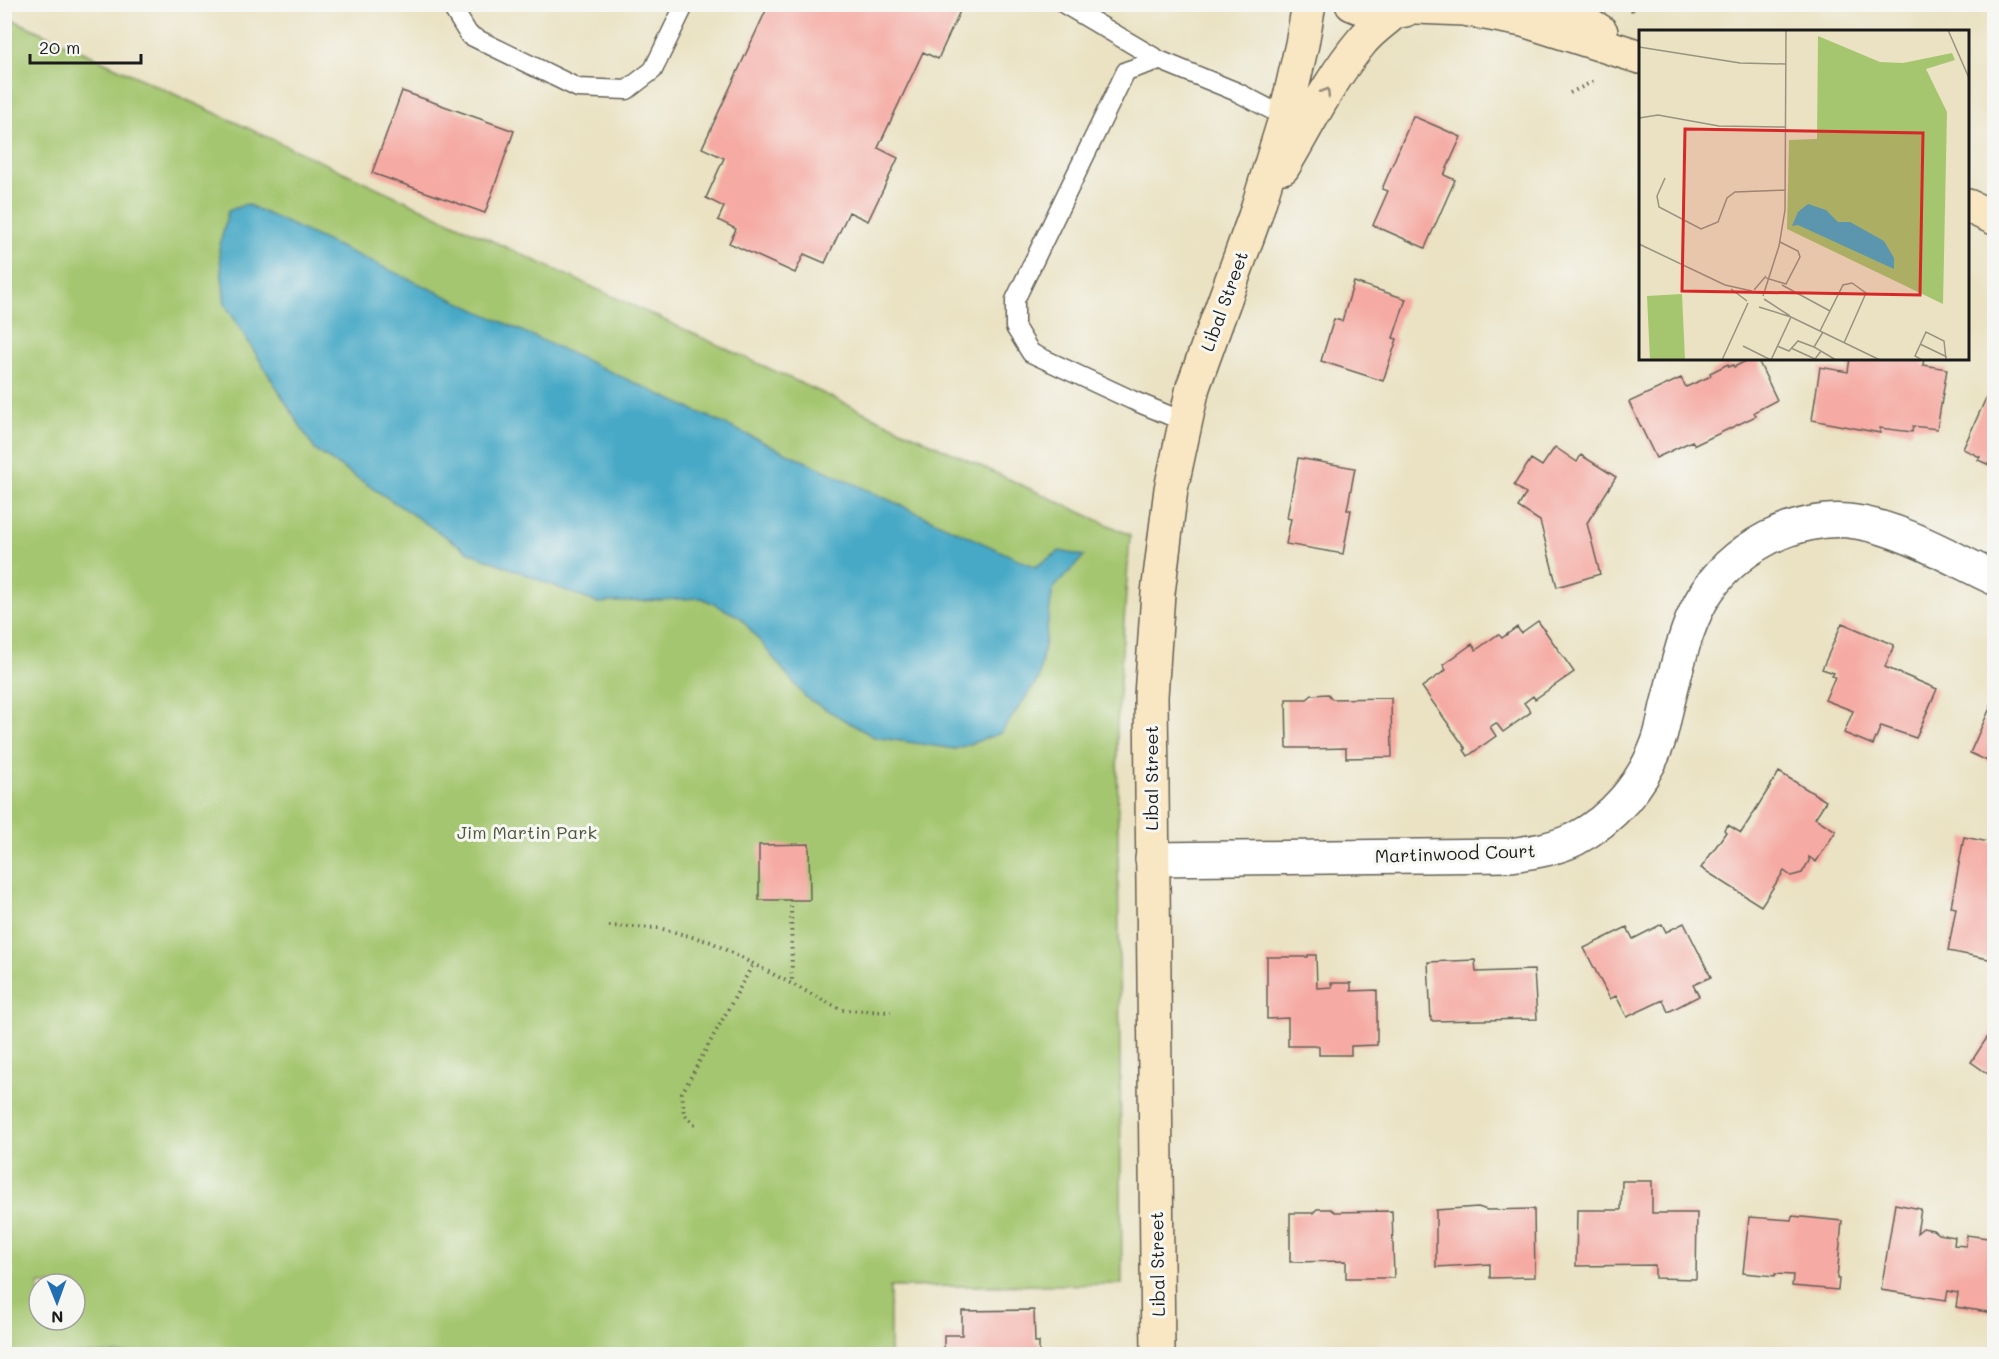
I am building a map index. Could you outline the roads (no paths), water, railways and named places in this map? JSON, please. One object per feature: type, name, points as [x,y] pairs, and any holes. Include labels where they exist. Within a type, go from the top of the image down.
[{"type":"street","name":"Libal Street","points":[[1158,1354],[1151,696],[1158,592],[1172,489],[1193,387],[1255,216],[1296,122],[1302,44],[1309,4]]},
{"type":"street","points":[[1352,4],[1369,12],[1410,8],[1464,9],[1523,20],[1639,56]]},
{"type":"street","points":[[1557,4],[1639,56]]},
{"type":"street","name":"Libal Street","points":[[1296,122],[1329,87],[1363,40],[1410,8]]},
{"type":"street","points":[[1969,206],[1995,218]]},
{"type":"street","name":"Martinwood Court","points":[[1152,859],[1510,855],[1543,850],[1575,839],[1608,818],[1637,785],[1657,745],[1692,616],[1712,583],[1750,548],[1783,531],[1817,523],[1855,521],[1892,530],[1995,578]]},
{"type":"lane","points":[[453,4],[452,7],[469,35],[578,88],[627,90],[653,70],[685,4]]},
{"type":"lane","points":[[1064,4],[1159,60],[1237,92],[1296,122]]},
{"type":"lane","points":[[1159,60],[1126,71],[1015,300],[1015,327],[1031,353],[1185,422]]},
{"type":"water","points":[[246,204],[1035,567],[1060,551],[1084,556],[1053,589],[1039,678],[1001,733],[955,749],[874,737],[806,698],[740,617],[702,598],[597,603],[469,552],[315,450],[225,304],[219,249],[228,211]]},
{"type":"park label","name":"Jim Martin Park","points":[[527,832]]}]
